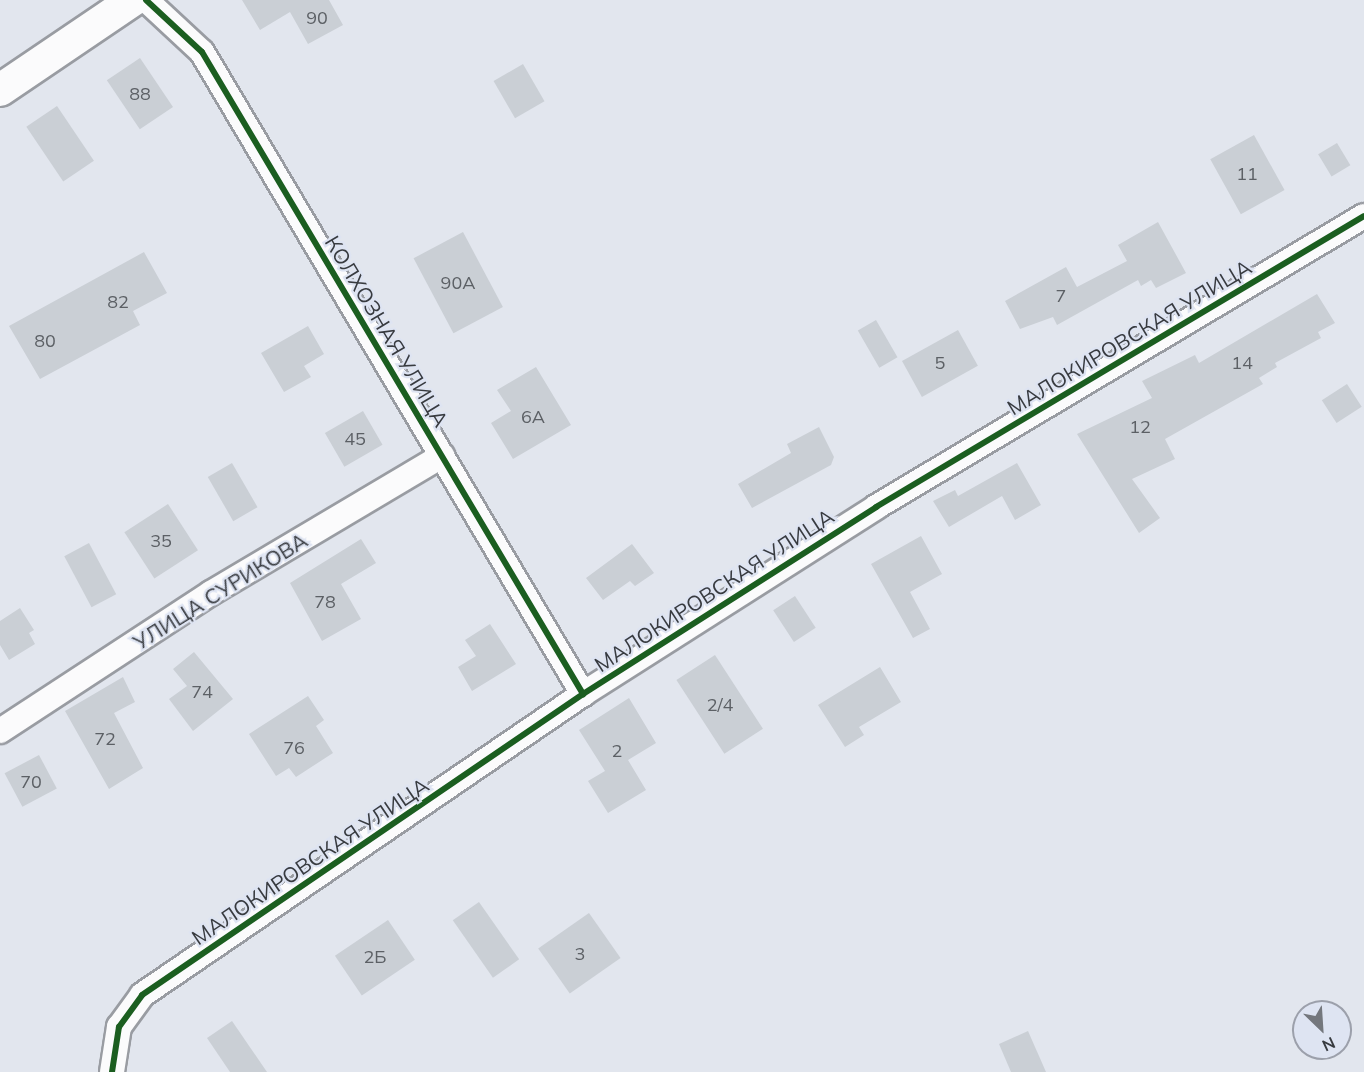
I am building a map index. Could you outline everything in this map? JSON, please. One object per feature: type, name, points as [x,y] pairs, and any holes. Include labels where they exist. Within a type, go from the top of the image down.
[{"type":"street","points":[[0,90],[133,0]]},
{"type":"street","name":"КОЛХОЗНАЯ УЛИЦА","points":[[146,0],[202,52],[583,694]]},
{"type":"street","name":"МАЛОКИРОВСКАЯ УЛИЦА","points":[[112,1072],[119,1027],[142,995],[583,694],[876,507],[1364,216]]},
{"type":"street","name":"УЛИЦА СУРИКОВА","points":[[0,731],[212,593],[442,456]]},
{"type":"building","points":[[242,0],[329,0],[343,25],[308,44],[290,12],[260,30]]},
{"type":"building","points":[[140,58],[173,107],[140,129],[107,80]]},
{"type":"building","points":[[523,64],[544,101],[515,118],[494,81]]},
{"type":"building","points":[[57,106],[94,161],[63,181],[26,127]]},
{"type":"building","points":[[1254,135],[1285,190],[1241,214],[1210,159]]},
{"type":"building","points":[[1337,143],[1350,165],[1332,177],[1318,154]]},
{"type":"building","points":[[1158,222],[1186,273],[1156,288],[1151,280],[1141,286],[1138,280],[1057,325],[1053,317],[1020,329],[1005,301],[1066,267],[1077,287],[1127,261],[1118,245]]},
{"type":"building","points":[[463,232],[503,307],[453,333],[414,258]]},
{"type":"building","points":[[144,252],[167,293],[133,311],[140,325],[40,379],[9,326]]},
{"type":"building","points":[[1317,294],[1335,323],[1318,332],[1321,338],[1275,363],[1277,367],[1259,378],[1263,384],[1165,439],[1175,459],[1132,479],[1160,518],[1139,533],[1077,434],[1152,398],[1142,381],[1195,355],[1199,363]]},
{"type":"building","points":[[876,320],[898,357],[879,368],[858,330]]},
{"type":"building","points":[[308,326],[324,354],[304,366],[311,377],[284,392],[261,353]]},
{"type":"building","points":[[958,330],[978,366],[922,397],[902,361]]},
{"type":"building","points":[[536,367],[571,425],[513,459],[491,423],[511,411],[497,390]]},
{"type":"building","points":[[1347,384],[1362,407],[1337,423],[1322,400]]},
{"type":"building","points":[[363,411],[383,445],[344,467],[325,433]]},
{"type":"building","points":[[819,427],[834,457],[831,465],[752,508],[738,484],[791,453],[787,444]]},
{"type":"building","points":[[232,463],[258,507],[233,521],[208,477]]},
{"type":"building","points":[[1017,463],[1041,505],[1015,520],[1002,496],[949,527],[933,501],[955,490],[958,496]]},
{"type":"building","points":[[168,504],[198,550],[154,578],[124,532]]},
{"type":"building","points":[[921,536],[942,574],[910,592],[930,629],[913,638],[871,564]]},
{"type":"building","points":[[361,539],[376,563],[341,584],[361,619],[322,641],[290,583]]},
{"type":"building","points":[[89,543],[116,594],[92,607],[64,556]]},
{"type":"building","points":[[632,544],[654,573],[635,586],[630,581],[603,600],[586,578]]},
{"type":"building","points":[[795,596],[816,628],[794,642],[773,610]]},
{"type":"building","points":[[20,608],[34,630],[29,633],[35,644],[9,660],[0,645],[0,621]]},
{"type":"building","points":[[490,624],[516,664],[472,691],[458,667],[476,656],[465,640]]},
{"type":"building","points":[[194,652],[233,699],[193,731],[169,699],[187,686],[173,669]]},
{"type":"building","points":[[715,655],[763,729],[724,754],[676,680]]},
{"type":"building","points":[[880,667],[901,702],[859,727],[864,735],[845,747],[818,705]]},
{"type":"building","points":[[123,677],[135,702],[114,713],[143,768],[109,789],[65,711]]},
{"type":"building","points":[[308,696],[324,720],[316,726],[333,753],[296,777],[289,768],[276,776],[249,734]]},
{"type":"building","points":[[629,698],[656,743],[628,760],[646,790],[608,813],[588,781],[605,771],[579,730]]},
{"type":"building","points":[[39,755],[57,789],[22,807],[5,773]]},
{"type":"building","points":[[479,902],[519,959],[493,978],[453,920]]},
{"type":"building","points":[[589,913],[621,958],[570,994],[538,949]]},
{"type":"building","points":[[388,920],[415,960],[362,996],[335,956]]},
{"type":"building","points":[[232,1021],[267,1072],[230,1072],[207,1038]]},
{"type":"building","points":[[1028,1031],[1046,1072],[1011,1072],[999,1044]]},
{"type":"cycle path","points":[[146,0],[202,52],[583,694]]},
{"type":"cycle path","points":[[112,1072],[119,1027],[142,995],[583,694],[876,507],[1364,216]]}]
